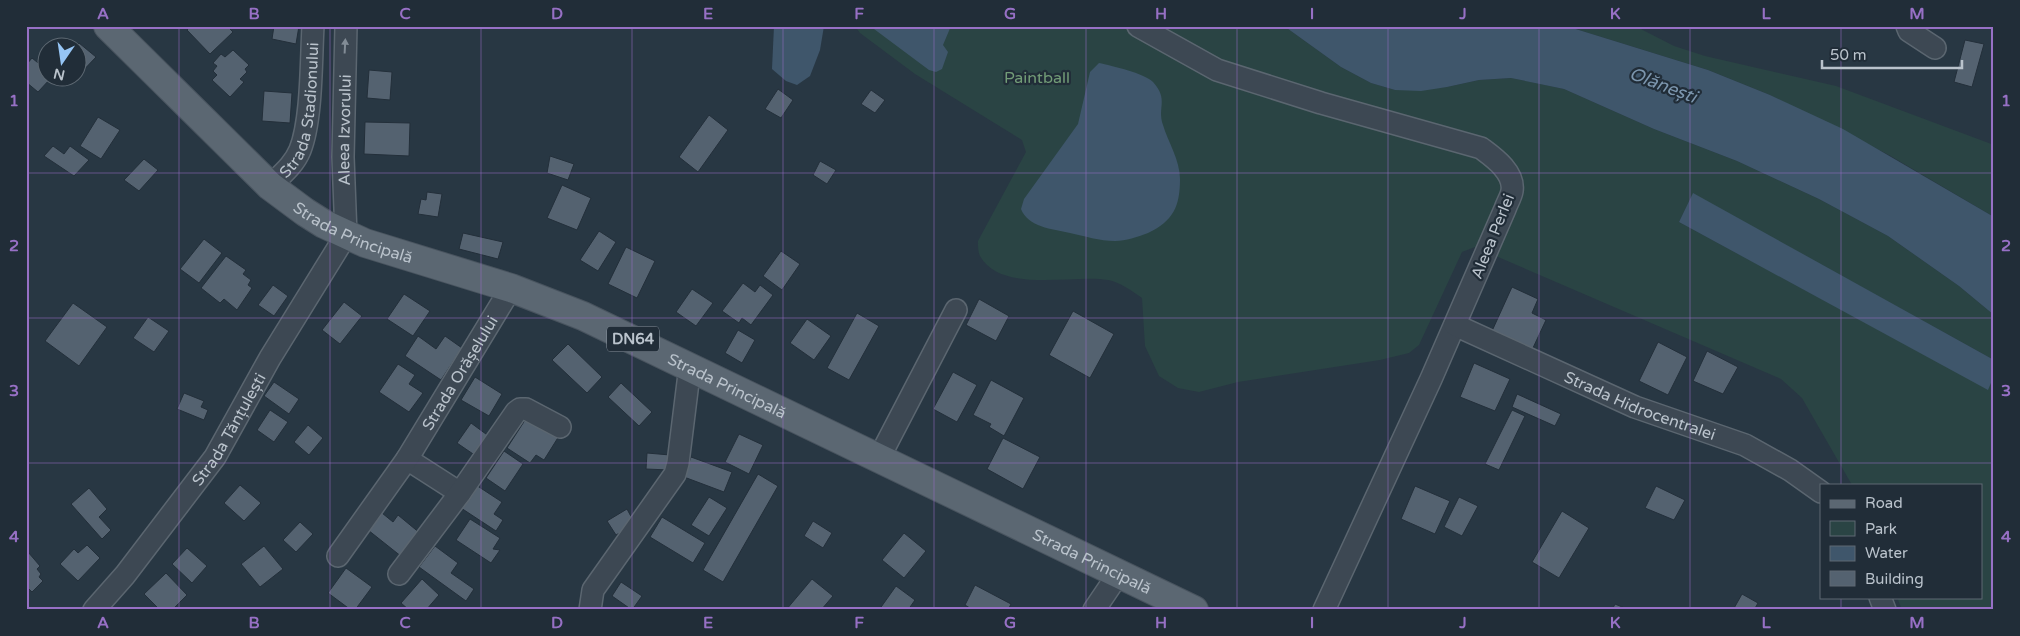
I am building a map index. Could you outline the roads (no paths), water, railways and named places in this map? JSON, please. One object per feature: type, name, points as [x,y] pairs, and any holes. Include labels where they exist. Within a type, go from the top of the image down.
[{"type":"main road","name":"Strada Principală","points":[[108,26],[270,186],[305,212],[346,235],[365,243],[511,288],[583,316],[1194,610]]},
{"type":"street","name":"Strada Stadionului","points":[[270,186],[290,166],[300,151],[305,133],[313,26]]},
{"type":"street","name":"Aleea Izvorului","points":[[346,26],[343,157],[346,235]]},
{"type":"street","name":"Aleea Perlei","points":[[1138,26],[1217,70],[1321,103],[1481,148],[1494,158],[1508,174],[1512,190],[1455,326],[1324,610]]},
{"type":"street","points":[[1907,26],[1909,31],[1935,48]]},
{"type":"street","name":"Strada Tănțulești","points":[[94,610],[125,574],[215,457],[270,358],[346,235]]},
{"type":"street","name":"Strada Orășelului","points":[[338,556],[407,459],[511,288]]},
{"type":"street","points":[[879,458],[956,310]]},
{"type":"street","name":"Strada Hidrocentralei","points":[[1455,326],[1635,407],[1745,445],[1790,470],[1820,491]]},
{"type":"street","points":[[590,610],[593,590],[675,474],[690,366]]},
{"type":"street","points":[[399,574],[520,409],[526,408],[535,412],[560,427]]},
{"type":"street","points":[[407,459],[460,493]]},
{"type":"street","points":[[1094,610],[1119,574]]},
{"type":"street","points":[[1880,598],[1885,610]]},
{"type":"water","points":[[774,26],[824,26],[820,50],[810,76],[797,85],[786,81],[772,69]]},
{"type":"water","points":[[870,26],[951,26],[943,45],[948,52],[942,69],[936,72],[929,70]]},
{"type":"water","name":"Olănești","points":[[1284,26],[1566,26],[1708,70],[1770,95],[1843,129],[1994,217],[1994,315],[1959,286],[1888,236],[1819,199],[1737,161],[1654,129],[1564,89],[1511,78],[1479,80],[1421,91],[1395,90],[1371,83],[1341,67]]},
{"type":"water","points":[[1099,63],[1128,70],[1143,76],[1153,82],[1158,88],[1162,99],[1161,113],[1163,125],[1176,158],[1180,179],[1179,198],[1173,212],[1164,223],[1148,233],[1115,241],[1041,226],[1029,220],[1021,209],[1024,199],[1078,124],[1090,72]]},
{"type":"water","points":[[1693,193],[1994,360],[1994,384],[1991,383],[1988,390],[1679,222]]},
{"type":"park label","name":"Paintball","points":[[1037,77]]}]
